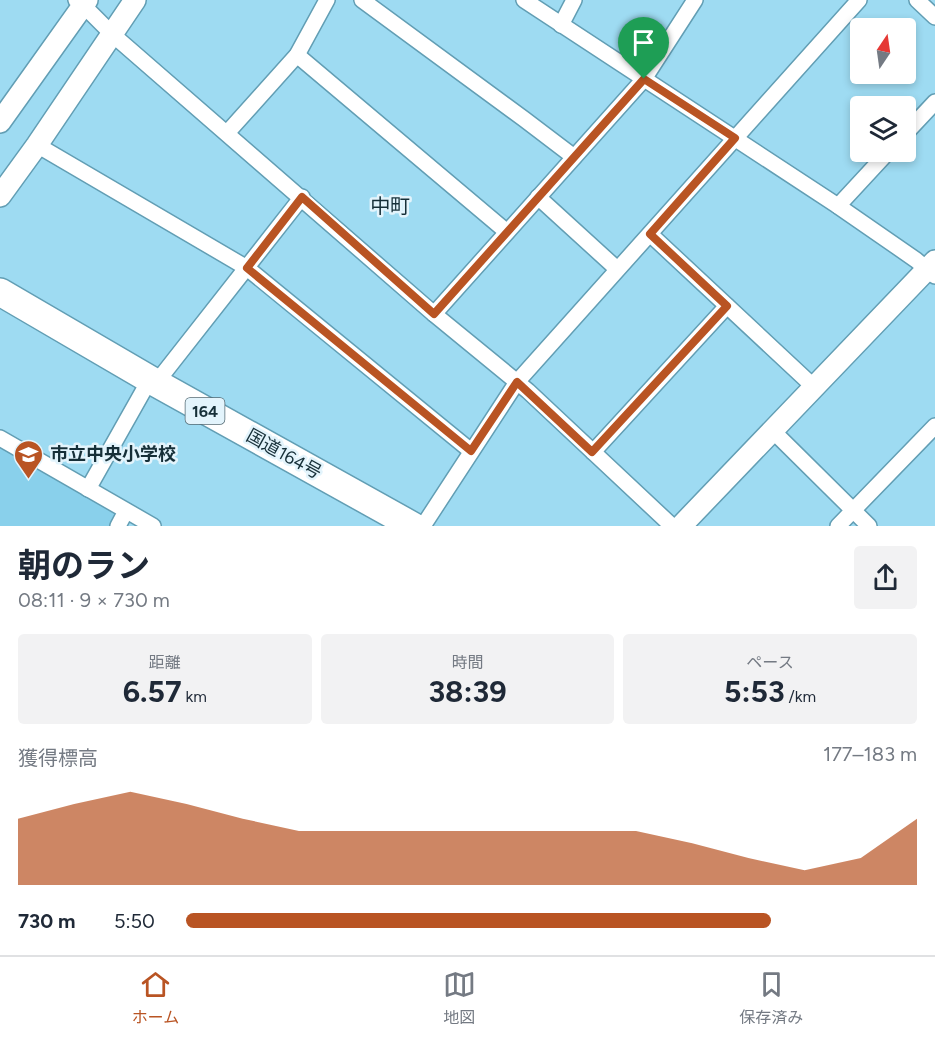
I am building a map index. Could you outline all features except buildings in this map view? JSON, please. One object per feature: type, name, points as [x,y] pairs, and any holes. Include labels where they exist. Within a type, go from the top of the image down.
[{"type":"highway","name":"国道164号","points":[[0,292],[153,381],[413,526]]},
{"type":"street","points":[[0,196],[38,145],[135,0]]},
{"type":"street","points":[[227,133],[297,55],[327,0]]},
{"type":"street","points":[[362,0],[574,157]]},
{"type":"street","points":[[524,0],[932,269],[814,387],[681,526]]},
{"type":"street","points":[[561,25],[574,0]]},
{"type":"street","points":[[434,314],[644,79],[695,0]]},
{"type":"street","points":[[423,526],[517,382],[859,0]]},
{"type":"street","points":[[917,0],[935,17]]},
{"type":"street","points":[[0,122],[82,2],[112,34],[434,314],[517,382],[672,526]]},
{"type":"street","points":[[297,55],[507,232]]},
{"type":"street","points":[[916,122],[935,102]]},
{"type":"street","points":[[38,145],[247,268],[471,451]]},
{"type":"street","points":[[838,206],[879,162]]},
{"type":"street","points":[[88,489],[153,381],[247,268],[302,197]]},
{"type":"street","points":[[538,197],[617,269]]},
{"type":"street","points":[[650,234],[814,387]]},
{"type":"street","points":[[592,452],[727,306]]},
{"type":"street","points":[[838,526],[935,426]]},
{"type":"street","points":[[773,431],[870,526]]},
{"type":"street","points":[[0,438],[153,526]]},
{"type":"street","points":[[118,526],[126,511]]},
{"type":"shaded area","name":"市立中央小学校","points":[[0,446],[116,514],[110,526],[0,526]]},
{"type":"place","name":"市立中央小学校","points":[[29,480]]},
{"type":"district","name":"中町","points":[[390,206]]},
{"type":"route","points":[[644,79],[735,138],[650,234],[727,306],[592,452],[517,382],[471,451],[247,268],[302,197],[434,314],[644,79]]}]
